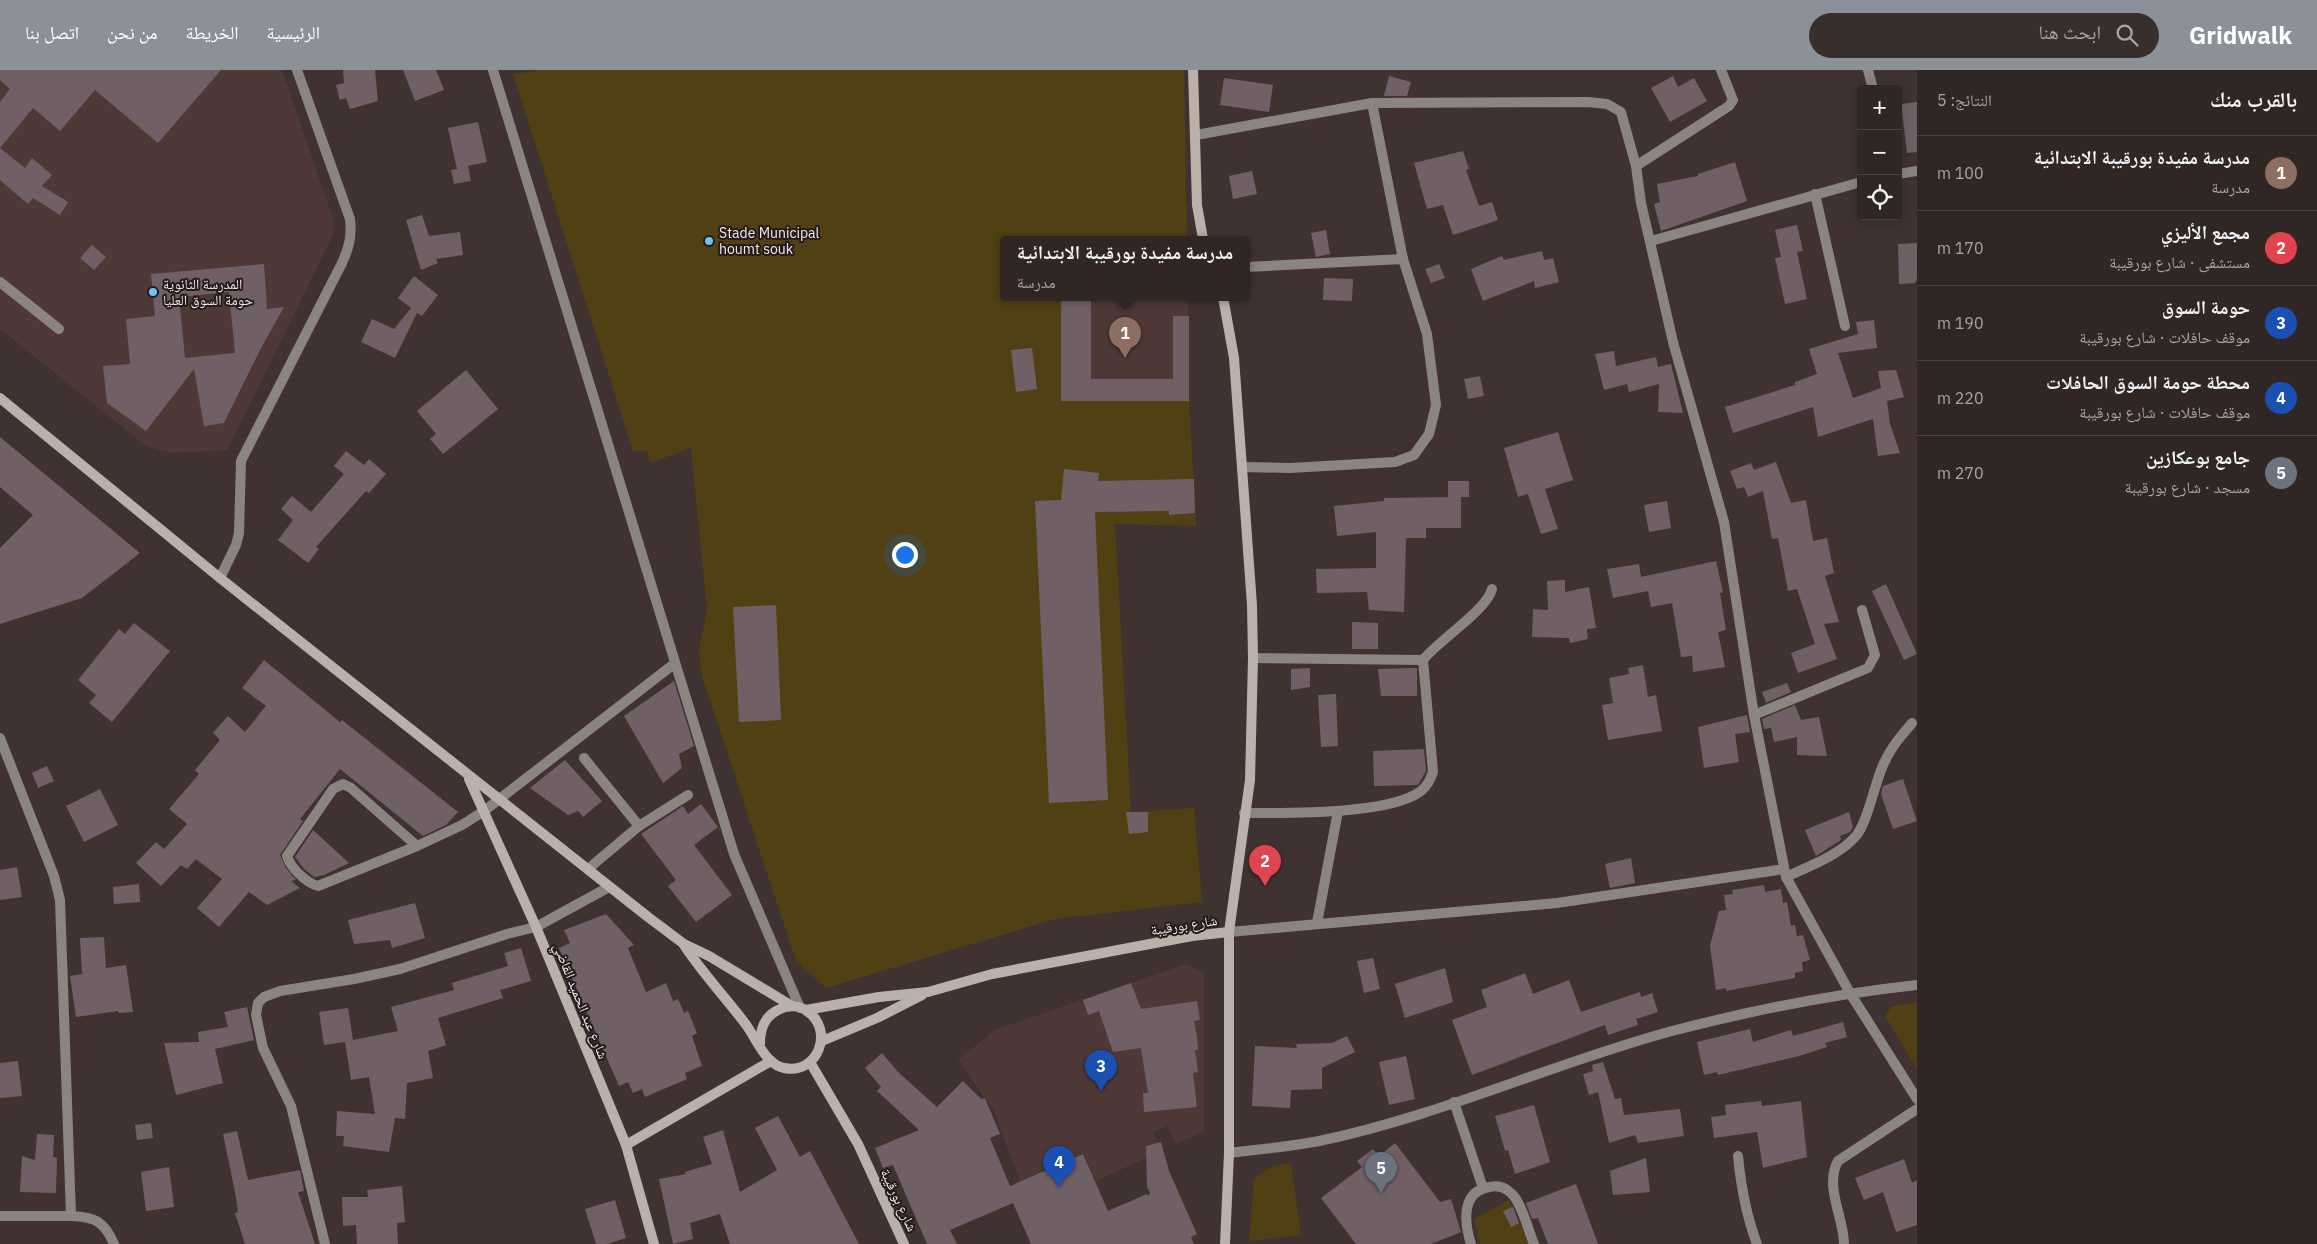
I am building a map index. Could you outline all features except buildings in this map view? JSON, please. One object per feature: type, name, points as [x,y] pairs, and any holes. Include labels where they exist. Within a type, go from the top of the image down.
[{"type":"main road","points":[[1193,70],[1198,205],[1203,236]]},
{"type":"main road","points":[[1223,301],[1234,358],[1252,605],[1253,658],[1250,780],[1228,932]]},
{"type":"main road","points":[[0,398],[220,578],[497,799],[684,944],[709,956],[816,1018],[821,1029],[822,1041],[818,1053],[810,1062],[797,1068],[783,1068],[771,1061],[764,1054],[760,1044],[695,962],[684,944]]},
{"type":"main road","name":"شارع عبد الحميد القاضي","points":[[467,774],[536,928],[626,1144],[654,1244]]},
{"type":"main road","name":"شارع بورقيبة","points":[[799,1008],[928,992],[992,974],[1192,936],[1228,932],[1229,1154],[1225,1244]]},
{"type":"main road","name":"شارع بورقيبة","points":[[822,1041],[877,1018],[928,992]]},
{"type":"main road","points":[[760,1044],[760,1033],[764,1022],[771,1014],[781,1008],[799,1008]]},
{"type":"main road","points":[[626,1144],[771,1061]]},
{"type":"main road","name":"شارع بورقيبة","points":[[810,1062],[858,1144],[904,1244]]},
{"type":"street","points":[[220,578],[236,545],[239,533],[241,461],[349,249],[350,219],[297,70]]},
{"type":"street","points":[[493,70],[674,664],[734,854],[799,1008]]},
{"type":"street","points":[[1636,166],[1729,106],[1733,100],[1732,95],[1721,70]]},
{"type":"street","points":[[1868,70],[1872,85]]},
{"type":"street","points":[[1196,135],[1372,102],[1607,104],[1621,112],[1636,166],[1641,203],[1673,342],[1724,522],[1754,715],[1785,873],[1850,993],[1917,1099]]},
{"type":"street","points":[[1242,467],[1290,468],[1395,462],[1414,455],[1429,434],[1436,405],[1428,334],[1403,260],[1372,102]]},
{"type":"street","points":[[1902,173],[1917,171]]},
{"type":"street","points":[[1651,241],[1857,183]]},
{"type":"street","points":[[1815,194],[1845,326]]},
{"type":"street","points":[[1250,267],[1403,260]]},
{"type":"street","points":[[0,282],[59,329]]},
{"type":"street","points":[[1244,812],[1338,811],[1390,804],[1420,791],[1430,782],[1433,772],[1423,660],[1433,648],[1485,604],[1492,589]]},
{"type":"street","points":[[1754,715],[1868,668],[1875,655],[1862,610]]},
{"type":"street","points":[[1253,658],[1423,660]]},
{"type":"street","points":[[416,846],[352,788],[343,784],[333,789],[287,856],[292,865],[309,882],[318,886],[416,846],[462,825],[484,811],[497,799],[674,664]]},
{"type":"street","points":[[1228,932],[1557,903],[1785,873],[1842,849],[1856,836],[1874,794],[1883,764],[1894,742],[1912,723]]},
{"type":"street","points":[[0,738],[54,876],[60,900],[71,1216]]},
{"type":"street","points":[[584,758],[639,826]]},
{"type":"street","points":[[588,869],[639,826],[688,795]]},
{"type":"street","points":[[1317,923],[1338,811]]},
{"type":"street","points":[[325,1244],[291,1106],[263,1048],[256,1015],[258,1004],[264,996],[280,991],[354,979],[400,969],[507,934],[536,928],[557,918],[610,886]]},
{"type":"street","points":[[1229,1154],[1318,1141],[1378,1126],[1576,1060],[1672,1031],[1850,993],[1917,985]]},
{"type":"street","points":[[1454,1102],[1483,1188]]},
{"type":"street","points":[[1844,1244],[1844,1232],[1833,1183],[1834,1168],[1838,1161],[1917,1109]]},
{"type":"street","points":[[1738,1156],[1741,1188],[1757,1244]]},
{"type":"street","points":[[1471,1244],[1466,1216],[1468,1204],[1472,1195],[1483,1188],[1493,1186],[1503,1188],[1514,1195],[1534,1244]]},
{"type":"street","points":[[0,1216],[88,1217],[104,1226],[114,1244]]},
{"type":"shaded area","name":"المدرسة الثانوية حومة السوق العليا","points":[[0,70],[282,70],[334,221],[333,235],[227,450],[172,453],[146,446],[0,329]]},
{"type":"shaded area","points":[[542,70],[1184,70],[1187,236],[1000,236],[1000,301],[1061,301],[1061,401],[1189,401],[1196,526],[1115,524],[1131,812],[1194,808],[1202,902],[1055,919],[826,988],[796,961],[702,676],[699,651],[707,608],[691,448],[650,463],[647,451],[633,451],[513,74]]},
{"type":"shaded area","points":[[1061,301],[1188,301],[1189,401],[1061,401]]},
{"type":"shaded area","points":[[1186,964],[1204,973],[1204,1132],[1176,1144],[1167,1126],[1153,1133],[1161,1151],[1096,1181],[1083,1153],[1020,1181],[993,1109],[958,1060],[995,1030]]},
{"type":"shaded area","points":[[1917,1002],[1917,1069],[1885,1016],[1891,1007]]},
{"type":"shaded area","points":[[1291,1163],[1301,1235],[1249,1241],[1254,1179],[1270,1167]]},
{"type":"shaded area","points":[[1509,1200],[1530,1244],[1480,1244],[1474,1219]]},
{"type":"place","name":"Stade Municipal houmt souk","points":[[709,241]]},
{"type":"place","name":"المدرسة الثانوية حومة السوق العليا","points":[[153,292]]},
{"type":"place","name":"مدرسة مفيدة بورقيبة الابتدائية","points":[[1125,358]]},
{"type":"place","name":"مجمع الأليزي","points":[[1265,886]]},
{"type":"place","name":"حومة السوق","points":[[1101,1091]]},
{"type":"place","name":"محطة حومة السوق الحافلات","points":[[1059,1187]]},
{"type":"place","name":"جامع بوعكازين","points":[[1381,1193]]}]
